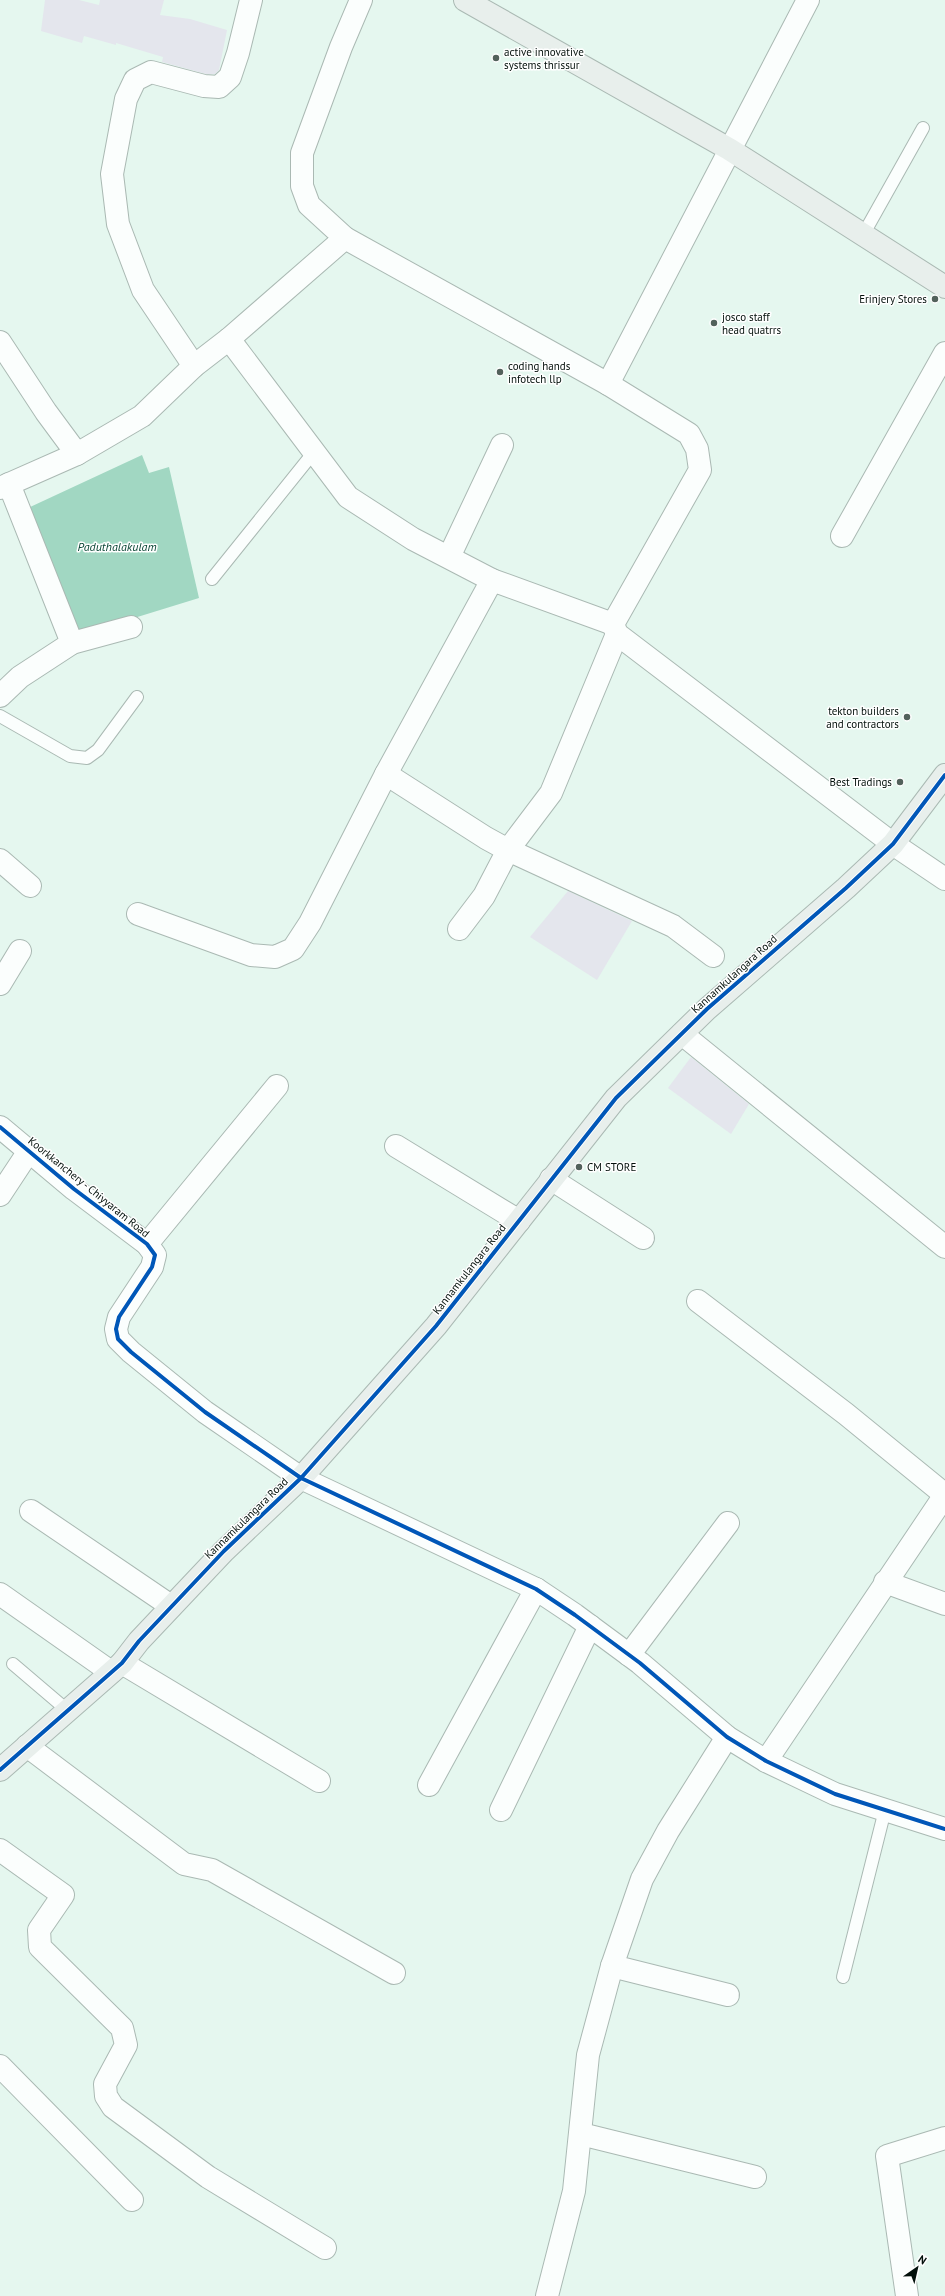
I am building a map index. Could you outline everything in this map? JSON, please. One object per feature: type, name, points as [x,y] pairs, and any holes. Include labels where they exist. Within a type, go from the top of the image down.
[{"type":"street","points":[[194,366],[143,290],[118,224],[112,174],[126,99],[135,80],[151,72],[204,86],[219,87],[230,77],[250,0]]},
{"type":"street","points":[[361,0],[341,47],[302,153],[302,186],[309,205],[345,238],[608,384],[689,434],[697,449],[700,470],[615,629],[551,793],[508,850],[484,896],[458,929]]},
{"type":"street","points":[[465,0],[729,149],[945,287]]},
{"type":"street","points":[[608,384],[729,149],[808,0]]},
{"type":"street","points":[[72,643],[5,486],[77,454],[142,416],[194,366],[229,339],[345,238]]},
{"type":"street","points":[[229,339],[348,497],[395,528],[492,580],[615,629],[893,844],[945,879]]},
{"type":"street","points":[[0,342],[46,412],[77,454]]},
{"type":"street","points":[[842,536],[945,353]]},
{"type":"street","points":[[449,557],[502,445]]},
{"type":"street","points":[[138,914],[251,955],[275,957],[293,949],[310,923],[386,774],[492,580]]},
{"type":"street","points":[[0,696],[20,677],[72,643],[131,627]]},
{"type":"street","points":[[386,774],[486,838],[508,850],[672,926],[713,956]]},
{"type":"street","name":"Kannamkulangara Road","points":[[0,1770],[116,1668],[171,1606],[224,1551],[302,1478],[436,1326],[616,1098],[707,1009],[846,888],[893,844],[945,774]]},
{"type":"street","points":[[0,860],[30,886]]},
{"type":"street","points":[[0,984],[20,951]]},
{"type":"street","points":[[682,1034],[945,1248]]},
{"type":"street","points":[[147,1244],[277,1086]]},
{"type":"street","name":"Koorkkanchery - Chiyyaram Road","points":[[0,1127],[74,1189],[147,1244],[155,1255],[152,1266],[119,1317],[116,1329],[118,1339],[131,1352],[205,1412],[302,1478]]},
{"type":"street","points":[[396,1146],[519,1221]]},
{"type":"street","points":[[0,1195],[29,1151]]},
{"type":"street","points":[[551,1180],[643,1238]]},
{"type":"street","points":[[698,1301],[846,1414],[945,1495],[885,1582],[766,1761]]},
{"type":"street","points":[[302,1478],[536,1589],[590,1626],[629,1656],[727,1737],[766,1761],[835,1794],[945,1829]]},
{"type":"street","points":[[30,1511],[171,1606]]},
{"type":"street","points":[[629,1656],[728,1523]]},
{"type":"street","points":[[885,1582],[945,1604]]},
{"type":"street","points":[[429,1785],[536,1589]]},
{"type":"street","points":[[0,1594],[116,1668],[319,1781]]},
{"type":"street","points":[[502,1810],[590,1626]]},
{"type":"street","points":[[547,2296],[574,2191],[588,2055],[612,1966],[642,1879],[668,1831],[727,1737]]},
{"type":"street","points":[[27,1746],[184,1864],[212,1870],[394,1973]]},
{"type":"street","points":[[0,1850],[63,1895],[39,1930],[40,1946],[122,2028],[126,2045],[104,2084],[106,2096],[113,2107],[208,2177],[325,2248]]},
{"type":"street","points":[[612,1966],[728,1995]]},
{"type":"street","points":[[0,2066],[132,2200]]},
{"type":"street","points":[[581,2134],[755,2177]]},
{"type":"street","points":[[907,2296],[887,2156],[945,2138]]},
{"type":"lane","points":[[863,235],[924,128]]},
{"type":"lane","points":[[212,579],[314,452]]},
{"type":"lane","points":[[0,716],[70,756],[87,758],[98,750],[137,697]]},
{"type":"lane","points":[[13,1664],[67,1710]]},
{"type":"lane","points":[[843,1977],[885,1810]]},
{"type":"water","name":"Paduthalakulam","points":[[142,455],[149,473],[169,467],[199,598],[79,635],[28,508]]},
{"type":"building","points":[[45,0],[79,0],[99,5],[100,0],[164,0],[160,15],[190,19],[227,30],[219,70],[215,74],[206,74],[162,62],[163,57],[116,43],[116,45],[84,36],[82,43],[41,31]]},
{"type":"building","points":[[568,891],[632,921],[597,980],[530,937]]},
{"type":"building","points":[[691,1057],[749,1104],[731,1134],[668,1088]]},
{"type":"cycle path","points":[[0,1770],[122,1663],[139,1641],[224,1551],[301,1478],[436,1326],[616,1098],[707,1009],[846,888],[893,844],[945,775]]},
{"type":"cycle path","points":[[0,1127],[74,1189],[147,1244],[155,1255],[152,1267],[119,1317],[116,1329],[118,1339],[131,1352],[205,1412],[301,1478],[536,1589],[575,1615],[640,1663],[727,1737],[766,1761],[835,1794],[945,1829]]},
{"type":"place","name":"active innovative systems thrissur","points":[[496,58]]},
{"type":"place","name":"Erinjery Stores","points":[[935,299]]},
{"type":"place","name":"josco staff head quatrrs","points":[[714,323]]},
{"type":"place","name":"coding hands infotech llp","points":[[500,372]]},
{"type":"place","name":"tekton builders and contractors","points":[[907,717]]},
{"type":"place","name":"Best Tradings","points":[[900,782]]},
{"type":"place","name":"CM STORE","points":[[579,1167]]}]
